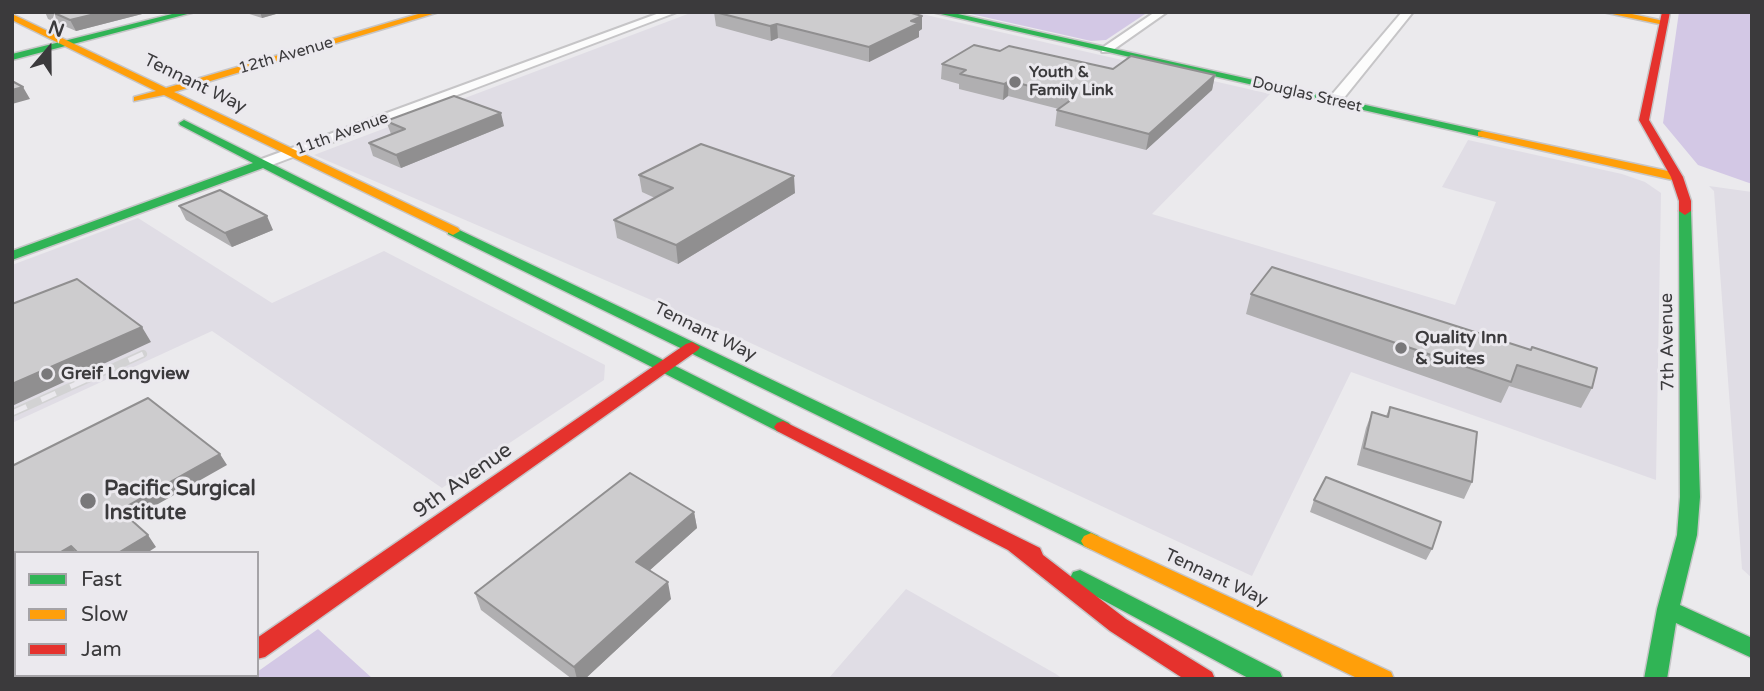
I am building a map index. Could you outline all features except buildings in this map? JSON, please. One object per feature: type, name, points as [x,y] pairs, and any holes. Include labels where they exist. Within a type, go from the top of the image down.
[{"type":"main road","points":[[12,57],[191,12]]},
{"type":"main road","name":"12th Avenue","points":[[264,163],[132,96],[165,91],[435,12]]},
{"type":"main road","name":"Douglas Street","points":[[936,12],[1677,177]]},
{"type":"main road","points":[[1607,12],[1665,17]]},
{"type":"main road","name":"Tennant Way","points":[[12,17],[1382,679]]},
{"type":"main road","name":"7th Avenue","points":[[1655,679],[1668,609],[1687,535],[1690,497],[1685,201],[1677,177],[1644,120],[1665,17]]},
{"type":"main road","points":[[22,41],[65,62]]},
{"type":"main road","points":[[264,163],[1015,545],[1272,679]]},
{"type":"main road","name":"11th Avenue","points":[[12,256],[264,163]]},
{"type":"main road","name":"9th Avenue","points":[[259,649],[692,347]]},
{"type":"main road","points":[[1015,545],[1118,625],[1205,679]]},
{"type":"main road","points":[[1668,609],[1752,649]]},
{"type":"street","name":"11th Avenue","points":[[264,163],[672,12]]},
{"type":"street","points":[[1107,50],[1162,12]]},
{"type":"street","points":[[1335,101],[1408,12]]},
{"type":"shaded area","points":[[693,12],[913,12],[1270,94],[1152,214],[1455,305],[1496,202],[1442,187],[1468,140],[1622,174],[1645,182],[1661,193],[1656,480],[1351,372],[1252,576],[742,339],[314,155]]},
{"type":"shaded area","points":[[962,12],[1148,12],[1106,40],[1091,41]]},
{"type":"shaded area","points":[[1679,12],[1752,12],[1752,184],[1698,165],[1663,123]]},
{"type":"shaded area","points":[[1709,186],[1752,192],[1752,578],[1742,569],[1714,191]]},
{"type":"shaded area","points":[[138,218],[272,303],[384,251],[605,365],[604,380],[442,488],[212,331],[12,423],[12,265]]},
{"type":"shaded area","points":[[906,589],[1056,674],[1063,679],[828,679]]},
{"type":"shaded area","points":[[318,629],[373,679],[248,679],[259,677],[259,671]]},
{"type":"railway","points":[[12,413],[143,354]]},
{"type":"traffic: fast","points":[[12,57],[191,12]]},
{"type":"traffic: fast","points":[[936,12],[1482,134]]},
{"type":"traffic: fast","points":[[184,123],[783,427]]},
{"type":"traffic: fast","points":[[12,256],[264,163]]},
{"type":"traffic: fast","points":[[1655,679],[1668,609],[1687,535],[1690,497],[1685,211]]},
{"type":"traffic: fast","points":[[453,231],[1091,541]]},
{"type":"traffic: fast","points":[[1080,578],[1272,679]]},
{"type":"traffic: fast","points":[[1668,609],[1752,649]]},
{"type":"traffic: slow","points":[[138,99],[435,12]]},
{"type":"traffic: slow","points":[[1607,12],[1664,22]]},
{"type":"traffic: slow","points":[[12,17],[453,231]]},
{"type":"traffic: slow","points":[[1482,134],[1677,177]]},
{"type":"traffic: slow","points":[[1091,541],[1383,679]]},
{"type":"traffic: jam","points":[[1666,12],[1644,120],[1677,177],[1685,201],[1685,211]]},
{"type":"traffic: jam","points":[[259,649],[692,347]]},
{"type":"traffic: jam","points":[[783,427],[1033,554]]},
{"type":"traffic: jam","points":[[1015,545],[1118,625],[1204,679]]},
{"type":"place","name":"Youth & Family Link","points":[[1015,82]]},
{"type":"place","name":"Quality Inn & Suites","points":[[1401,348]]},
{"type":"place","name":"Greif Longview","points":[[47,374]]},
{"type":"place","name":"Pacific Surgical Institute","points":[[88,501]]}]
